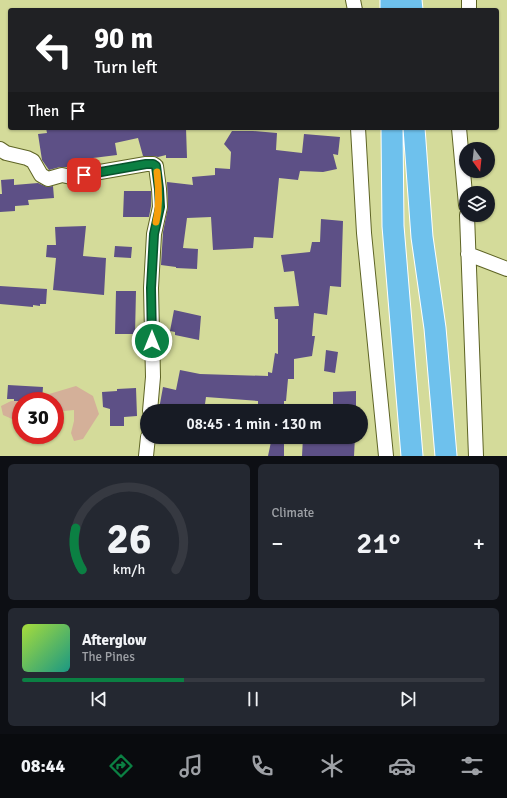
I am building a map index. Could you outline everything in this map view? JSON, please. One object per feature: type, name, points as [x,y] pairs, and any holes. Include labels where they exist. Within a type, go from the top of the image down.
[{"type":"highway","points":[[392,130],[393,226],[412,456]]},
{"type":"highway","points":[[414,130],[422,237],[435,328],[446,456]]},
{"type":"street","points":[[358,130],[364,233],[386,456]]},
{"type":"street","points":[[459,130],[464,186]]},
{"type":"street","points":[[0,149],[6,153],[33,161],[41,174],[48,179],[62,176],[78,176],[146,164],[153,164],[156,166],[160,207],[154,234],[151,288],[153,377],[151,404]]},
{"type":"street","points":[[466,222],[476,456]]},
{"type":"street","points":[[468,254],[507,269]]},
{"type":"street","points":[[146,456],[147,444]]},
{"type":"shaded area","points":[[76,386],[93,396],[99,414],[83,439],[74,441],[71,433],[74,421],[74,410],[64,411],[64,392],[56,392]]},
{"type":"shaded area","points":[[11,401],[12,419],[3,415],[1,406]]},
{"type":"building","points":[[46,130],[186,130],[187,158],[166,158],[166,155],[158,157],[143,156],[138,138],[115,143],[117,155],[93,158],[94,163],[60,167],[49,170],[42,160],[38,134],[47,133]]},
{"type":"building","points":[[232,131],[277,133],[276,150],[302,153],[304,134],[340,137],[338,155],[333,154],[337,169],[323,172],[300,171],[298,180],[279,178],[273,238],[254,237],[253,248],[213,250],[211,217],[187,218],[183,248],[198,249],[197,269],[176,268],[161,265],[163,232],[168,207],[167,182],[193,185],[192,177],[215,175],[215,168],[230,169],[231,152],[224,144]]},
{"type":"building","points":[[14,179],[14,185],[38,183],[47,187],[53,186],[54,198],[28,200],[29,205],[15,206],[15,211],[0,212],[0,194],[2,194],[1,180]]},
{"type":"building","points":[[124,191],[151,191],[149,217],[123,217]]},
{"type":"building","points":[[321,219],[343,221],[341,287],[330,286],[327,315],[314,313],[312,336],[315,336],[312,356],[294,359],[294,379],[288,379],[286,401],[284,401],[284,404],[258,404],[258,401],[206,397],[205,404],[160,404],[163,387],[176,390],[180,370],[200,374],[268,376],[268,372],[272,373],[275,353],[278,354],[278,319],[275,319],[274,307],[299,306],[294,271],[284,272],[281,255],[310,252],[312,242],[320,242]]},
{"type":"building","points":[[86,226],[83,256],[106,258],[104,295],[53,290],[56,258],[46,257],[47,245],[56,245],[55,227]]},
{"type":"building","points":[[115,246],[132,247],[131,258],[114,257]]},
{"type":"building","points":[[0,286],[47,289],[46,304],[40,304],[40,306],[33,305],[33,307],[0,304]]},
{"type":"building","points":[[116,291],[136,291],[135,334],[115,334]]},
{"type":"building","points":[[174,310],[201,316],[199,340],[175,335],[175,332],[170,331]]},
{"type":"building","points":[[326,350],[338,352],[335,373],[324,371]]},
{"type":"building","points":[[8,385],[43,387],[43,392],[12,392],[12,399],[7,399]]},
{"type":"building","points":[[136,388],[137,416],[124,417],[124,426],[110,426],[110,409],[103,407],[102,392],[117,391],[117,389]]},
{"type":"building","points":[[356,391],[356,404],[333,404],[333,392]]},
{"type":"building","points":[[271,444],[284,444],[284,456],[268,456]]},
{"type":"building","points":[[303,444],[355,444],[354,456],[302,456]]},
{"type":"slow traffic","points":[[156,222],[160,207],[157,172]]},
{"type":"route","points":[[84,175],[146,164],[153,164],[156,166],[160,207],[154,234],[151,288],[152,341]]}]
